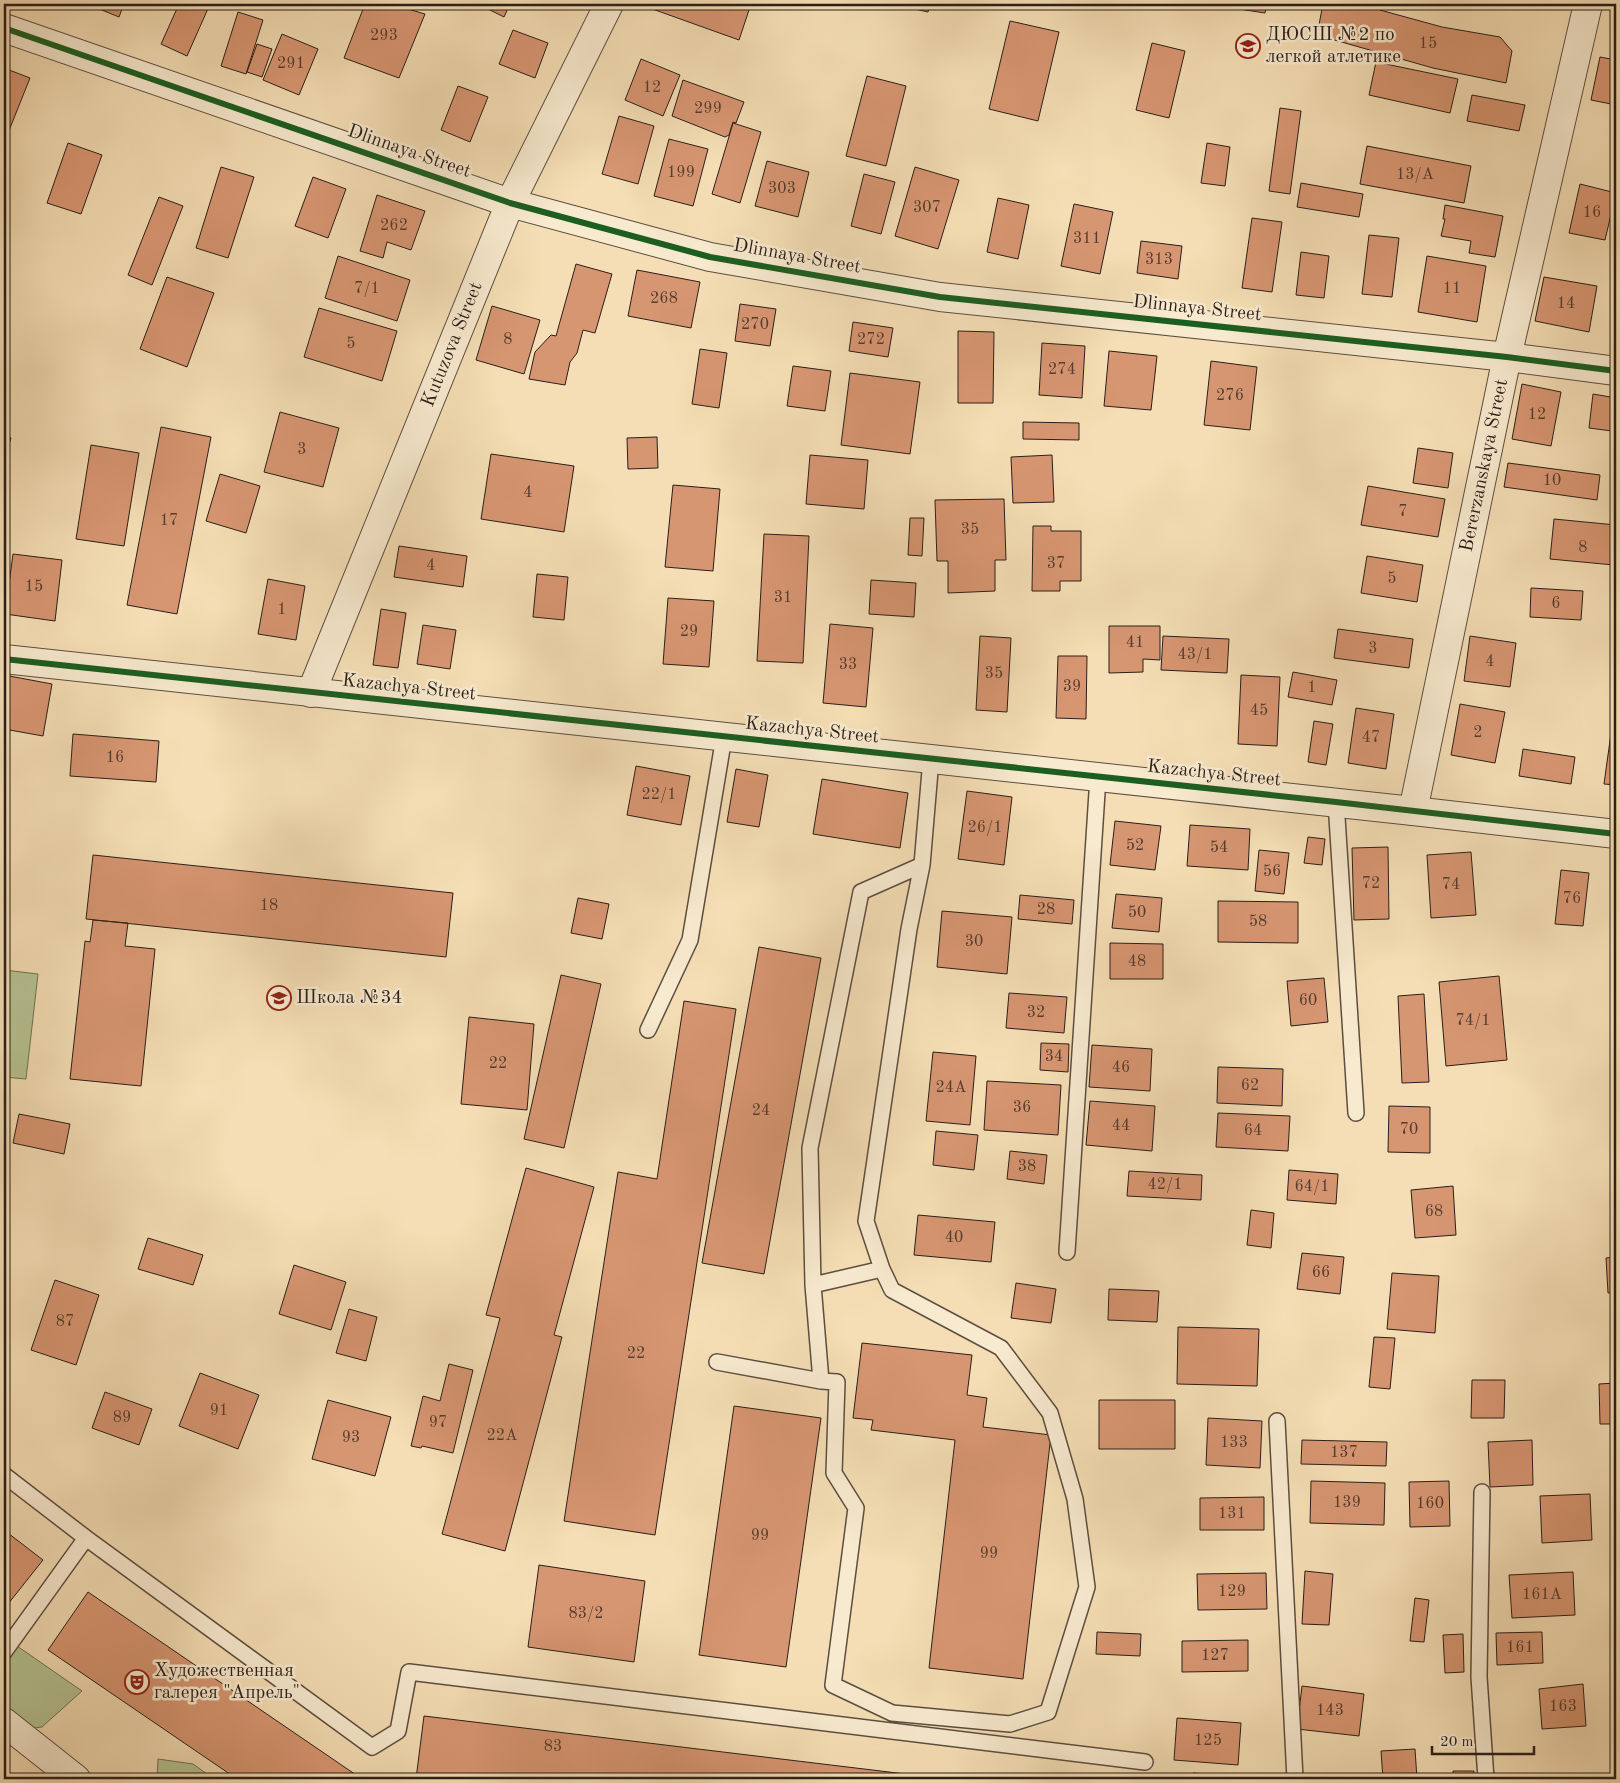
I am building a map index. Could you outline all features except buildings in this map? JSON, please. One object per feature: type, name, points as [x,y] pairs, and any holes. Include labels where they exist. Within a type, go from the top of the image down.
[{"type":"street","name":"Kutuzova Street","points":[[311,693],[510,203],[609,4]]},
{"type":"street","name":"Bererzanskaya Street","points":[[1413,811],[1507,357],[1588,4]]},
{"type":"street","name":"Dlinnaya Street","points":[[4,28],[510,203],[710,257],[940,297],[1616,370]]},
{"type":"street","name":"Kazachya Street","points":[[4,659],[1336,802],[1616,834]]},
{"type":"street","points":[[4,1722],[76,1779]]},
{"type":"lane","points":[[648,1030],[690,940],[724,737]]},
{"type":"lane","points":[[717,1362],[821,1381],[837,1382],[834,1472],[856,1508],[833,1685],[892,1713],[1010,1724],[1048,1712],[1087,1587],[1075,1499],[1050,1413],[1000,1348],[892,1290],[882,1269],[866,1221],[908,929],[922,865],[931,759]]},
{"type":"lane","points":[[1067,1252],[1098,777]]},
{"type":"lane","points":[[1336,802],[1356,1113]]},
{"type":"lane","points":[[821,1381],[813,1285],[810,1148],[861,892],[922,865]]},
{"type":"lane","points":[[813,1285],[882,1269]]},
{"type":"lane","points":[[1277,1421],[1295,1779]]},
{"type":"lane","points":[[4,1475],[86,1538],[372,1747],[398,1731],[409,1672],[1145,1762]]},
{"type":"lane","points":[[1482,1492],[1479,1677],[1486,1779]]},
{"type":"lane","points":[[4,1652],[86,1538]]},
{"type":"green space","points":[[4,970],[38,974],[26,1079],[4,1077]]},
{"type":"green space","points":[[4,1637],[82,1691],[42,1727],[4,1732]]},
{"type":"green space","points":[[158,1759],[193,1764],[214,1779],[157,1779]]},
{"type":"cycle path","points":[[4,28],[510,203],[710,257],[940,297],[1507,357],[1616,371]]},
{"type":"cycle path","points":[[4,659],[1336,802],[1616,834]]},
{"type":"place","name":"ДЮСШ №2 по легкой атлетике","points":[[1248,46]]},
{"type":"place","name":"Школа №34","points":[[279,998]]},
{"type":"place","name":"Художественная галерея \"Апрель\"","points":[[137,1682]]}]
